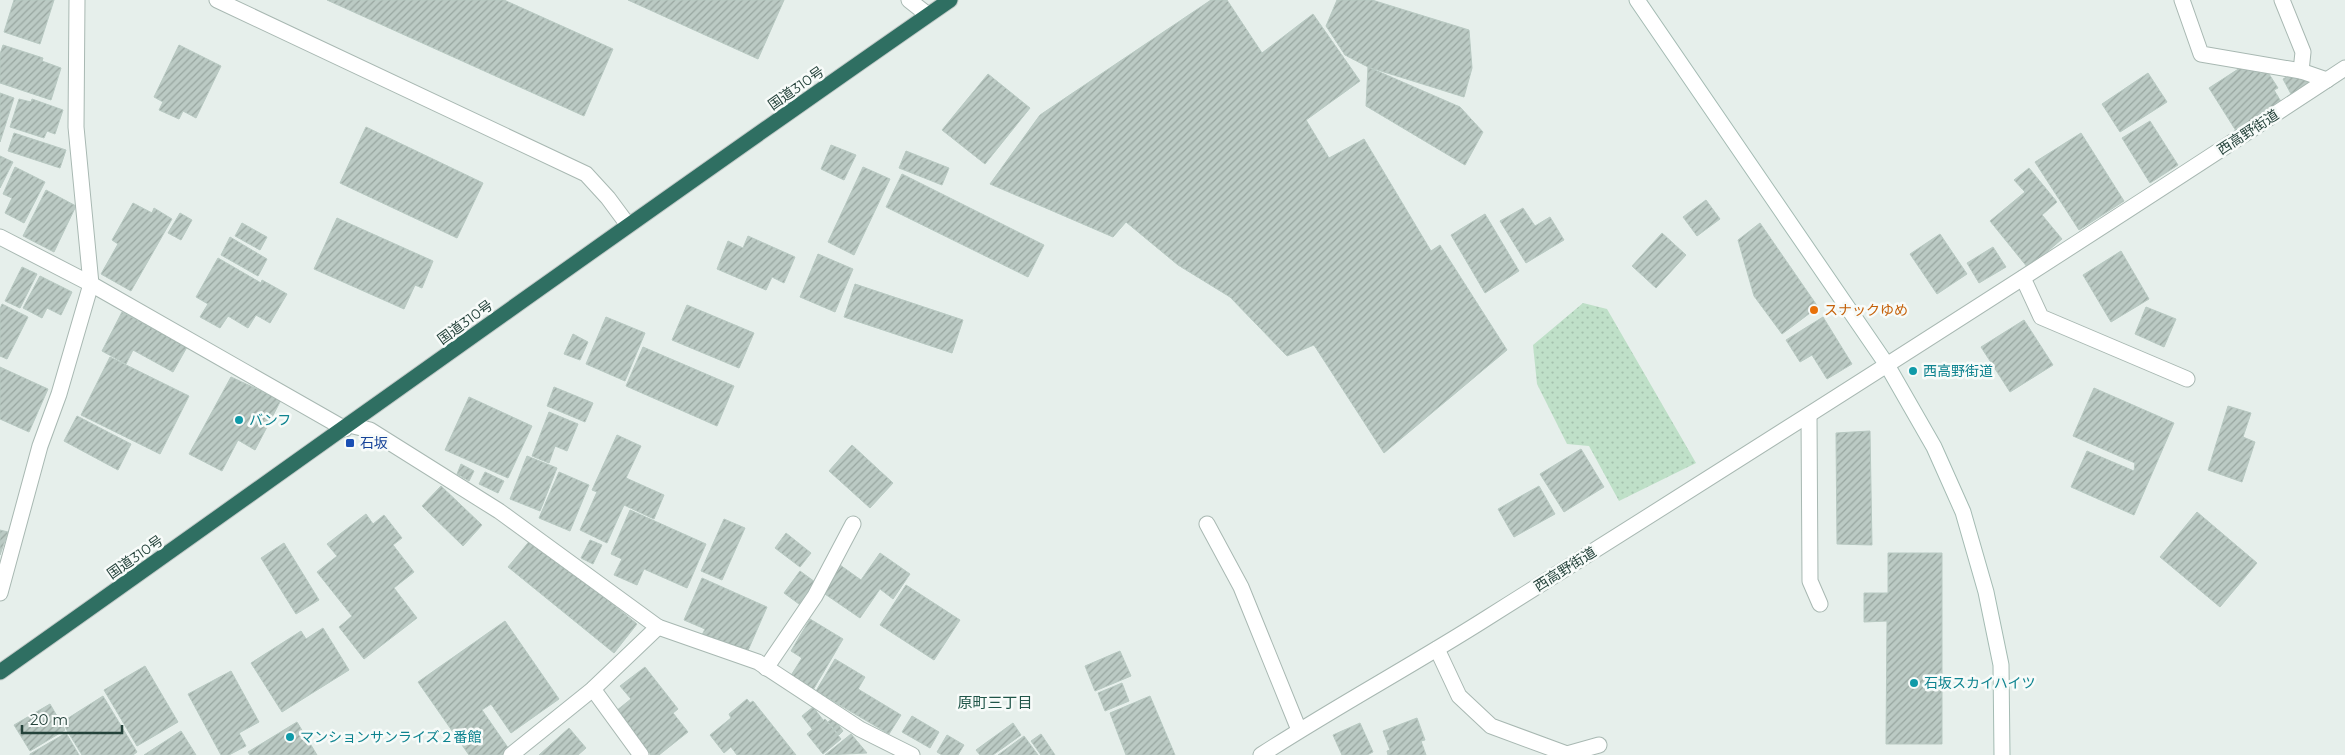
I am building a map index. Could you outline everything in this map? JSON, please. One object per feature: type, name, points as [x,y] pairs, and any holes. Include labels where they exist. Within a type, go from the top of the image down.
[{"type":"highway","name":"国道310号","points":[[0,672],[347,427],[628,225],[950,0]]},
{"type":"street","points":[[0,594],[40,446],[60,394],[91,284],[76,127],[77,0]]},
{"type":"street","points":[[217,0],[586,174],[608,198],[628,225]]},
{"type":"street","points":[[909,0],[928,15]]},
{"type":"street","points":[[1637,0],[1887,364],[1934,447],[1963,512],[1986,592],[2001,665],[2002,755]]},
{"type":"street","points":[[2182,0],[2201,54],[2301,70],[2327,80]]},
{"type":"street","points":[[2282,0],[2303,52],[2301,70]]},
{"type":"street","name":"西高野街道","points":[[1261,755],[1299,730],[1438,649],[1808,416],[2112,222],[2345,68]]},
{"type":"street","points":[[0,237],[91,284],[347,427],[370,430],[498,511],[658,627],[758,662],[860,729],[912,755]]},
{"type":"street","points":[[2023,278],[2042,318],[2188,379]]},
{"type":"street","points":[[1808,416],[1810,581],[1820,604]]},
{"type":"street","points":[[766,668],[815,596],[853,524]]},
{"type":"street","points":[[1207,524],[1241,587],[1299,730]]},
{"type":"street","points":[[511,755],[593,690],[658,627]]},
{"type":"street","points":[[1438,649],[1459,696],[1491,726],[1567,754],[1599,745]]},
{"type":"street","points":[[593,690],[642,755]]},
{"type":"green space","points":[[1583,303],[1607,309],[1696,463],[1619,501],[1589,446],[1567,444],[1537,384],[1533,345]]},
{"type":"building","points":[[14,0],[54,0],[40,44],[4,32]]},
{"type":"building","points":[[327,0],[504,0],[613,49],[584,116]]},
{"type":"building","points":[[628,0],[784,0],[758,59]]},
{"type":"building","points":[[1211,0],[1227,0],[1262,53],[1313,14],[1360,81],[1306,120],[1329,158],[1364,139],[1431,251],[1440,245],[1507,350],[1384,453],[1314,345],[1287,356],[1230,297],[1178,265],[1126,222],[1113,237],[990,184],[1040,115]]},
{"type":"building","points":[[1337,0],[1372,0],[1469,30],[1472,68],[1464,97],[1368,67],[1345,55],[1326,26]]},
{"type":"building","points":[[3,45],[43,58],[42,61],[61,68],[51,100],[0,83],[0,54]]},
{"type":"building","points":[[179,45],[221,66],[196,118],[183,111],[179,119],[159,110],[163,102],[154,97]]},
{"type":"building","points":[[2243,66],[2249,71],[2257,67],[2261,74],[2267,71],[2278,88],[2274,90],[2283,105],[2238,134],[2209,88]]},
{"type":"building","points":[[1368,67],[1460,107],[1483,132],[1465,165],[1366,106]]},
{"type":"building","points":[[2148,73],[2167,102],[2120,132],[2102,104]]},
{"type":"building","points":[[2293,73],[2298,78],[2305,74],[2311,84],[2291,94],[2283,79]]},
{"type":"building","points":[[988,74],[1030,108],[985,164],[942,130]]},
{"type":"building","points":[[0,93],[14,98],[0,142]]},
{"type":"building","points":[[19,99],[31,102],[32,99],[63,110],[55,134],[47,131],[44,138],[10,127]]},
{"type":"building","points":[[2150,121],[2178,165],[2150,183],[2122,138]]},
{"type":"building","points":[[366,127],[483,183],[457,238],[340,183]]},
{"type":"building","points":[[14,133],[66,150],[60,168],[8,151]]},
{"type":"building","points":[[2081,133],[2124,201],[2079,230],[2035,162]]},
{"type":"building","points":[[831,145],[856,155],[844,180],[821,169]]},
{"type":"building","points":[[906,151],[949,168],[942,185],[899,168]]},
{"type":"building","points":[[0,156],[13,162],[0,188]]},
{"type":"building","points":[[15,167],[45,182],[24,223],[5,213],[12,198],[3,194]]},
{"type":"building","points":[[863,167],[890,179],[854,255],[828,242]]},
{"type":"building","points":[[2029,168],[2057,202],[2042,215],[2062,239],[2028,268],[1990,221],[2025,192],[2014,180]]},
{"type":"building","points":[[902,174],[1044,245],[1028,277],[886,207]]},
{"type":"building","points":[[46,190],[76,206],[54,252],[23,236]]},
{"type":"building","points":[[1706,200],[1720,219],[1697,236],[1683,217]]},
{"type":"building","points":[[133,203],[152,213],[154,208],[172,219],[131,291],[101,274],[118,244],[112,240]]},
{"type":"building","points":[[1523,208],[1535,226],[1550,217],[1564,240],[1526,263],[1500,221]]},
{"type":"building","points":[[180,213],[192,220],[181,240],[168,233]]},
{"type":"building","points":[[1485,214],[1519,271],[1485,293],[1451,235]]},
{"type":"building","points":[[337,218],[433,261],[422,288],[415,285],[404,309],[314,269]]},
{"type":"building","points":[[242,223],[267,237],[260,250],[235,236]]},
{"type":"building","points":[[1760,223],[1818,307],[1782,334],[1754,296],[1738,240]]},
{"type":"building","points":[[1662,233],[1686,255],[1656,288],[1632,266]]},
{"type":"building","points":[[1940,234],[1967,274],[1937,294],[1910,254]]},
{"type":"building","points":[[748,236],[795,257],[784,283],[772,277],[766,290],[717,269],[728,241],[743,248]]},
{"type":"building","points":[[230,237],[267,259],[258,276],[221,255]]},
{"type":"building","points":[[1993,247],[2006,267],[1979,283],[1967,263]]},
{"type":"building","points":[[2121,251],[2149,299],[2111,322],[2083,275]]},
{"type":"building","points":[[818,254],[853,269],[835,312],[800,297]]},
{"type":"building","points":[[218,258],[261,283],[262,280],[287,294],[270,323],[256,315],[248,328],[228,316],[220,328],[200,317],[208,304],[196,297]]},
{"type":"building","points":[[22,267],[37,274],[20,308],[5,301]]},
{"type":"building","points":[[40,276],[72,292],[61,315],[47,308],[42,318],[23,308]]},
{"type":"building","points":[[855,284],[963,320],[952,353],[844,317]]},
{"type":"building","points":[[2,304],[28,317],[7,359],[0,356],[0,309]]},
{"type":"building","points":[[687,305],[754,333],[739,368],[672,340]]},
{"type":"building","points":[[2146,307],[2176,319],[2164,347],[2135,334]]},
{"type":"building","points":[[122,312],[187,347],[173,372],[133,350],[126,364],[102,351]]},
{"type":"building","points":[[606,317],[645,333],[625,381],[586,364]]},
{"type":"building","points":[[1823,317],[1852,364],[1827,379],[1812,355],[1800,362],[1786,340]]},
{"type":"building","points":[[2024,320],[2053,365],[2010,392],[1981,347]]},
{"type":"building","points":[[573,334],[588,342],[580,360],[564,354]]},
{"type":"building","points":[[643,347],[734,386],[717,426],[626,386]]},
{"type":"building","points":[[110,357],[189,396],[160,454],[81,415]]},
{"type":"building","points":[[0,367],[48,389],[29,432],[0,419]]},
{"type":"building","name":"バンフ","points":[[231,377],[281,400],[255,450],[238,440],[222,471],[189,454]]},
{"type":"building","points":[[554,387],[593,403],[585,422],[547,406]]},
{"type":"building","points":[[2094,388],[2174,423],[2134,515],[2071,487],[2087,451],[2134,471],[2135,463],[2073,436]]},
{"type":"building","points":[[469,397],[532,426],[508,478],[445,450]]},
{"type":"building","points":[[2228,406],[2251,413],[2243,437],[2255,442],[2242,482],[2208,470]]},
{"type":"building","points":[[549,412],[578,424],[567,451],[555,446],[549,463],[532,456]]},
{"type":"building","points":[[77,416],[131,444],[118,470],[64,441]]},
{"type":"building","points":[[1870,431],[1872,545],[1837,544],[1836,433]]},
{"type":"building","points":[[617,435],[641,446],[626,478],[664,495],[654,519],[624,505],[607,543],[580,530],[597,492],[592,490]]},
{"type":"building","points":[[852,445],[893,483],[870,508],[829,471]]},
{"type":"building","points":[[1581,449],[1604,487],[1564,512],[1540,474]]},
{"type":"building","points":[[527,456],[557,468],[540,511],[510,499]]},
{"type":"building","points":[[461,464],[474,471],[469,481],[457,474]]},
{"type":"building","points":[[485,472],[504,481],[498,493],[479,484]]},
{"type":"building","points":[[559,472],[589,485],[570,531],[539,518]]},
{"type":"building","points":[[441,486],[482,525],[463,546],[422,506]]},
{"type":"building","points":[[1539,486],[1555,514],[1514,537],[1498,509]]},
{"type":"building","points":[[630,510],[706,544],[687,588],[644,569],[637,585],[614,575],[622,559],[611,554]]},
{"type":"building","points":[[2197,512],[2257,563],[2220,607],[2160,557]]},
{"type":"building","points":[[366,514],[373,524],[384,515],[402,538],[393,545],[414,572],[394,588],[417,618],[364,659],[339,627],[352,616],[317,572],[337,556],[327,544]]},
{"type":"building","points":[[724,519],[745,528],[722,580],[701,571]]},
{"type":"building","points":[[0,530],[8,532],[0,555]]},
{"type":"building","points":[[786,533],[811,553],[800,567],[775,548]]},
{"type":"building","points":[[532,538],[637,624],[614,653],[508,567]]},
{"type":"building","points":[[590,540],[602,545],[593,564],[581,558]]},
{"type":"building","points":[[284,543],[319,600],[296,614],[261,558]]},
{"type":"building","points":[[880,553],[910,574],[893,599],[880,589],[860,618],[822,592],[840,565],[861,580]]},
{"type":"building","name":"石坂スカイハイツ","points":[[1888,553],[1942,553],[1942,744],[1886,744],[1887,621],[1864,622],[1864,593],[1888,593]]},
{"type":"building","points":[[800,571],[815,582],[799,604],[784,593]]},
{"type":"building","points":[[702,578],[767,607],[746,655],[702,635],[705,629],[684,620]]},
{"type":"building","points":[[906,585],[960,620],[934,660],[880,625]]},
{"type":"building","points":[[810,619],[843,639],[813,690],[790,677],[802,658],[791,651]]},
{"type":"building","points":[[505,621],[559,699],[511,733],[491,704],[482,710],[511,752],[506,755],[469,755],[418,682]]},
{"type":"building","points":[[323,628],[349,670],[282,712],[251,663],[301,631],[306,639]]},
{"type":"building","points":[[1120,651],[1131,676],[1095,691],[1085,666]]},
{"type":"building","points":[[835,659],[865,677],[858,689],[901,715],[889,734],[816,691]]},
{"type":"building","points":[[145,666],[178,722],[137,746],[104,690]]},
{"type":"building","points":[[645,667],[678,709],[673,713],[688,732],[659,755],[651,755],[616,711],[631,699],[620,686]]},
{"type":"building","points":[[231,671],[259,722],[239,733],[246,746],[229,755],[221,755],[188,694]]},
{"type":"building","points":[[1122,683],[1129,701],[1105,711],[1098,693]]},
{"type":"building","points":[[103,696],[137,752],[133,755],[82,755],[62,722]]},
{"type":"building","points":[[1150,696],[1175,755],[1126,755],[1110,713]]},
{"type":"building","points":[[747,699],[750,703],[753,701],[796,755],[737,755],[731,747],[724,753],[710,735],[731,718],[729,714]]},
{"type":"building","points":[[50,704],[65,730],[30,751],[14,725]]},
{"type":"building","points":[[813,707],[823,720],[812,729],[802,716]]},
{"type":"building","points":[[912,716],[939,732],[930,748],[902,732]]},
{"type":"building","points":[[833,718],[843,731],[839,735],[828,722]]},
{"type":"building","points":[[1417,718],[1425,740],[1421,741],[1426,755],[1388,755],[1387,751],[1390,750],[1383,731]]},
{"type":"building","points":[[825,719],[841,739],[823,754],[807,734]]},
{"type":"building","name":"マンションサンライズ２番館","points":[[297,722],[317,755],[250,755],[248,752]]},
{"type":"building","points":[[1013,723],[1021,735],[993,755],[980,755],[976,750]]},
{"type":"building","points":[[1360,723],[1373,752],[1367,755],[1342,755],[1333,735]]},
{"type":"building","points":[[569,728],[586,748],[578,755],[539,755]]},
{"type":"building","points":[[181,731],[196,755],[144,755]]},
{"type":"building","points":[[66,733],[79,755],[30,755],[30,754]]},
{"type":"building","points":[[851,734],[867,753],[825,755]]},
{"type":"building","points":[[1041,734],[1055,755],[1041,755],[1031,741]]},
{"type":"building","points":[[947,735],[964,745],[958,755],[942,755],[937,752]]},
{"type":"building","points":[[1024,736],[1038,755],[998,755]]},
{"type":"place","name":"スナックゆめ","points":[[1814,310]]},
{"type":"place","name":"西高野街道","points":[[1913,371]]},
{"type":"place","name":"バンフ","points":[[239,420]]},
{"type":"place","name":"石坂","points":[[350,443]]},
{"type":"place","name":"石坂スカイハイツ","points":[[1914,683]]},
{"type":"place","name":"マンションサンライズ２番館","points":[[290,737]]},
{"type":"district","name":"原町三丁目","points":[[995,703]]}]
